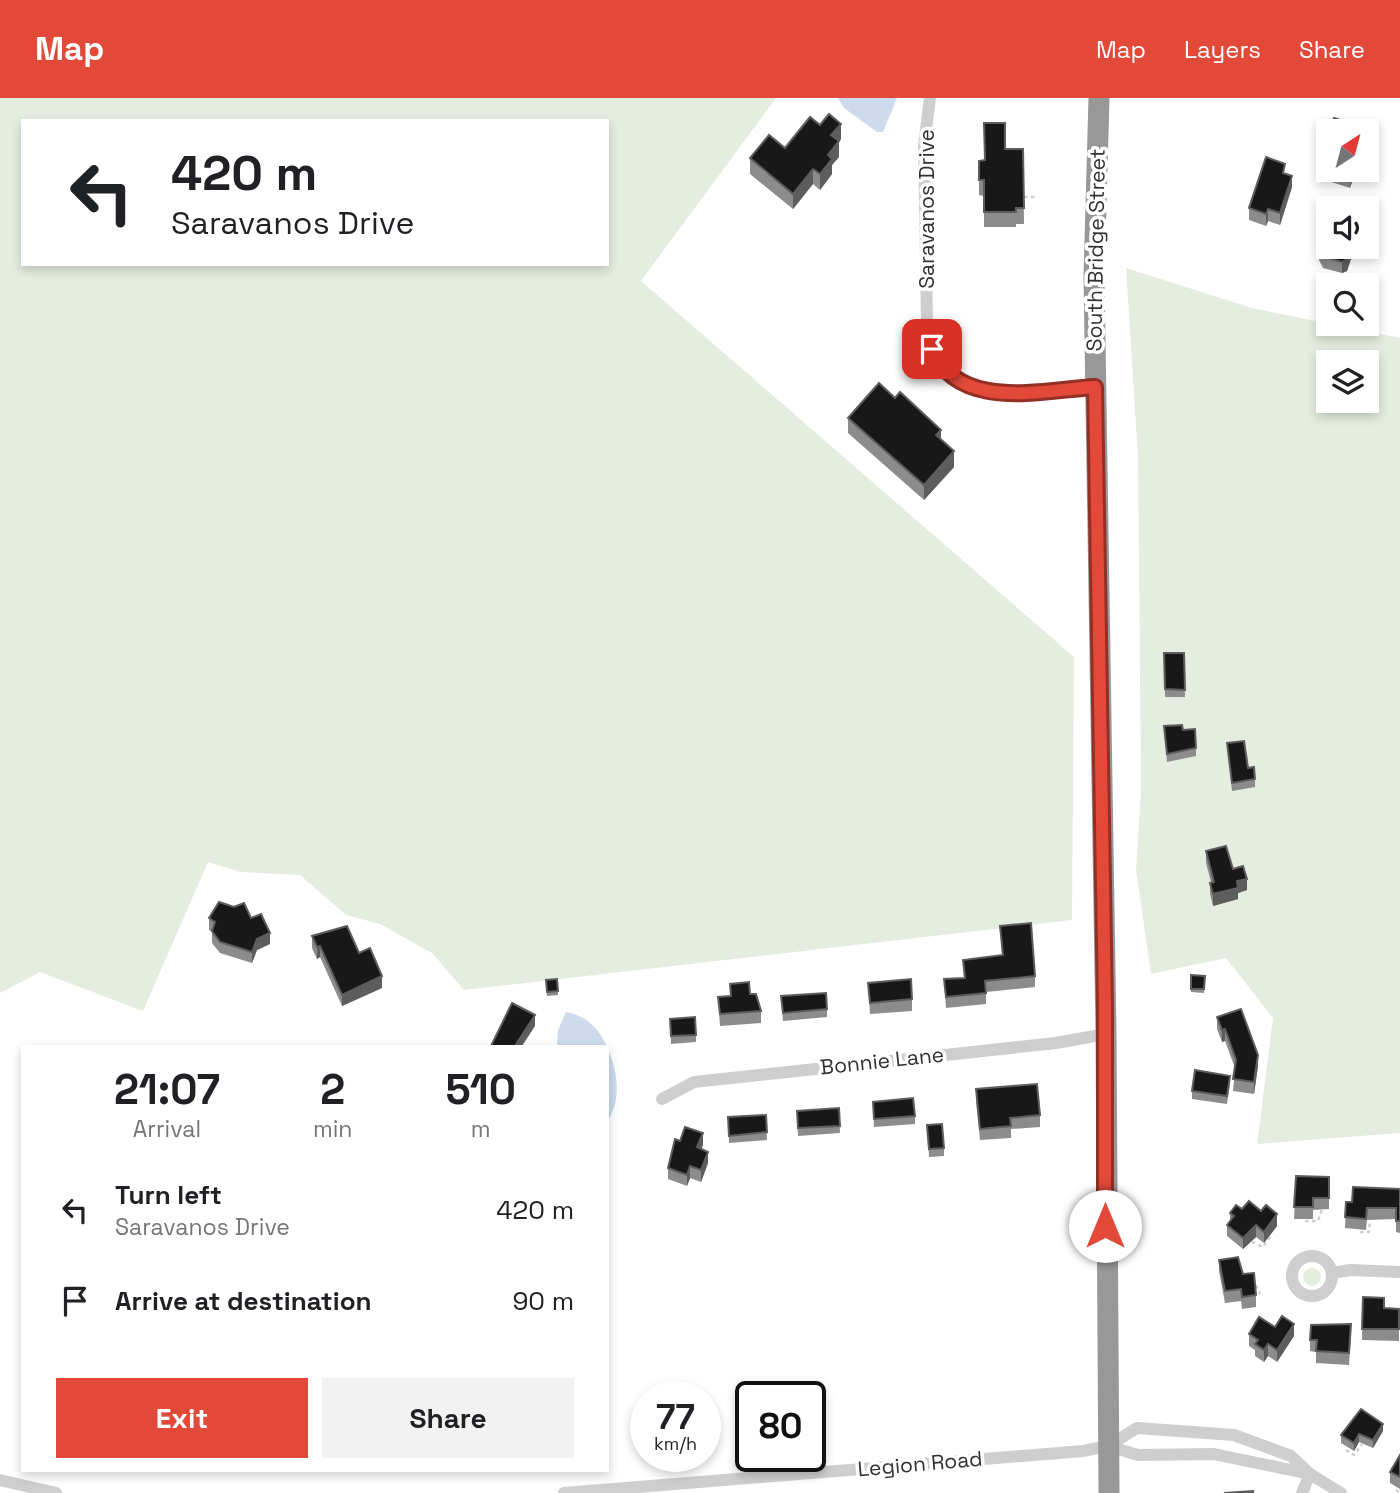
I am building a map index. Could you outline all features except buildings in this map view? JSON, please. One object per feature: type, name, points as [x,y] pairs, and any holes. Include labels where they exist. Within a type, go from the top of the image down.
[{"type":"highway","name":"South Bridge Street","points":[[1099,98],[1094,253],[1109,1493]]},
{"type":"street","name":"Saravanos Drive","points":[[930,98],[924,145],[927,322],[937,361],[955,380],[998,393],[1095,387]]},
{"type":"street","name":"Bonnie Lane","points":[[662,1099],[694,1082],[1056,1043],[1105,1034]]},
{"type":"street","points":[[1332,1273],[1350,1270],[1400,1272]]},
{"type":"street","points":[[1108,1446],[1138,1429],[1234,1435],[1291,1456],[1310,1474],[1341,1493]]},
{"type":"street","points":[[1108,1446],[1138,1455],[1214,1454],[1310,1474]]},
{"type":"street","name":"Legion Road","points":[[564,1493],[1083,1451],[1108,1446]]},
{"type":"street","points":[[1302,1493],[1310,1474]]},
{"type":"street","points":[[0,1480],[56,1493]]},
{"type":"path","points":[[1024,197],[1035,197]]},
{"type":"path","points":[[1306,1221],[1318,1221],[1321,1209]]},
{"type":"path","points":[[1360,1232],[1369,1232],[1370,1220]]},
{"type":"path","points":[[1252,1242],[1262,1247],[1272,1236]]},
{"type":"path","points":[[1242,1281],[1256,1280],[1260,1294]]},
{"type":"path","points":[[1346,1450],[1354,1455],[1362,1444]]},
{"type":"shaded area","points":[[0,98],[776,98],[641,281],[1074,657],[1072,920],[464,990],[432,953],[380,924],[346,915],[300,875],[241,872],[208,862],[143,1011],[40,972],[0,993]]},
{"type":"shaded area","points":[[1126,268],[1252,308],[1316,321],[1316,336],[1379,336],[1379,334],[1400,338],[1400,1133],[1257,1144],[1273,1018],[1226,958],[1151,974],[1136,869],[1141,789],[1138,458]]},
{"type":"shaded area","points":[[1308,1268],[1316,1268],[1321,1277],[1319,1284],[1308,1286],[1303,1281],[1303,1273]]},
{"type":"water","points":[[838,98],[897,98],[883,132],[877,132],[844,108]]},
{"type":"water","points":[[566,1012],[591,1024],[606,1045],[557,1045],[558,1030]]},
{"type":"water","points":[[609,1053],[617,1085],[609,1118]]},
{"type":"route","points":[[932,349],[937,361],[955,380],[979,390],[998,393],[1095,387],[1103,828],[1105,1226]]}]
